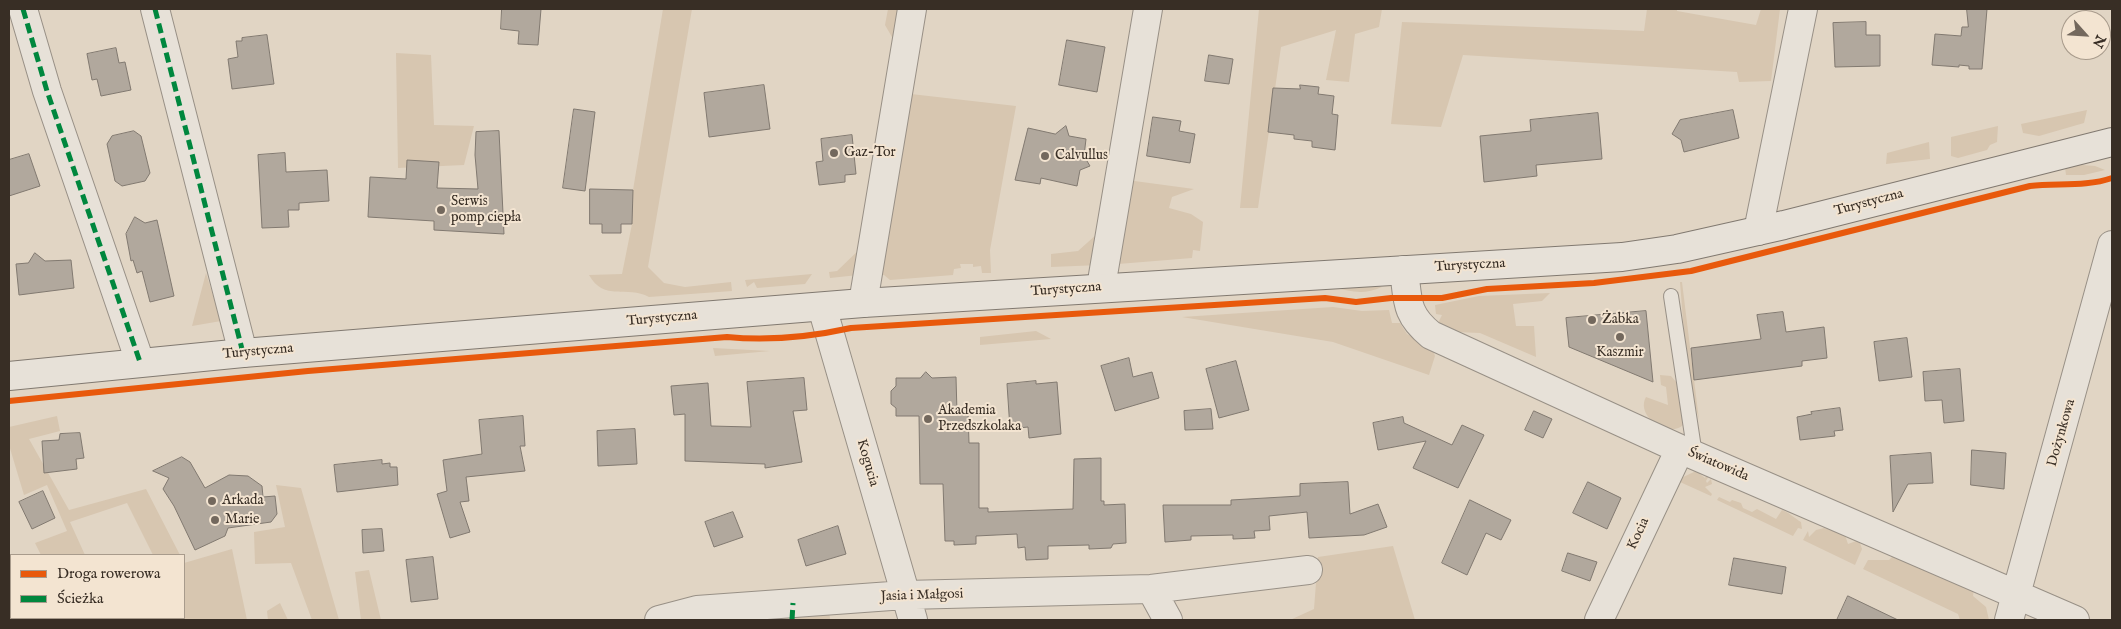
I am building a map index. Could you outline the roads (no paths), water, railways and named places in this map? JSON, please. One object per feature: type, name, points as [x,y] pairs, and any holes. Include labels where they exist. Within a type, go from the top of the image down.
[{"type":"street","points":[[23,9],[47,91],[140,362]]},
{"type":"street","points":[[155,9],[243,353]]},
{"type":"street","points":[[863,303],[912,9]]},
{"type":"street","points":[[1101,287],[1148,9]]},
{"type":"street","points":[[1758,231],[1803,9]]},
{"type":"street","name":"Turystyczna","points":[[9,376],[243,353],[863,303],[1101,287],[1622,257],[1677,249],[1758,231],[2112,142]]},
{"type":"street","name":"Dożynkowa","points":[[2013,608],[2112,246]]},
{"type":"street","name":"Światowida","points":[[1404,270],[1410,314],[1430,335],[1688,452],[2013,608],[2075,620]]},
{"type":"street","name":"Kogucia","points":[[822,307],[909,608]]},
{"type":"street","name":"Kocia","points":[[1599,620],[1688,452]]},
{"type":"street","name":"Jasia i Małgosi","points":[[659,620],[697,610],[909,608],[1151,589],[1308,570]]},
{"type":"street","points":[[1151,589],[1168,620]]},
{"type":"lane","points":[[1671,296],[1688,452]]},
{"type":"place","name":"Gaz-Tor","points":[[834,153]]},
{"type":"place","name":"Calvullus","points":[[1045,156]]},
{"type":"place","name":"Serwis pomp ciepła","points":[[441,210]]},
{"type":"place","name":"Żabka","points":[[1592,320]]},
{"type":"place","name":"Kaszmir","points":[[1620,337]]},
{"type":"place","name":"Akademia Przedszkolaka","points":[[928,419]]},
{"type":"place","name":"Arkada","points":[[212,501]]},
{"type":"place","name":"Marie","points":[[215,520]]}]
